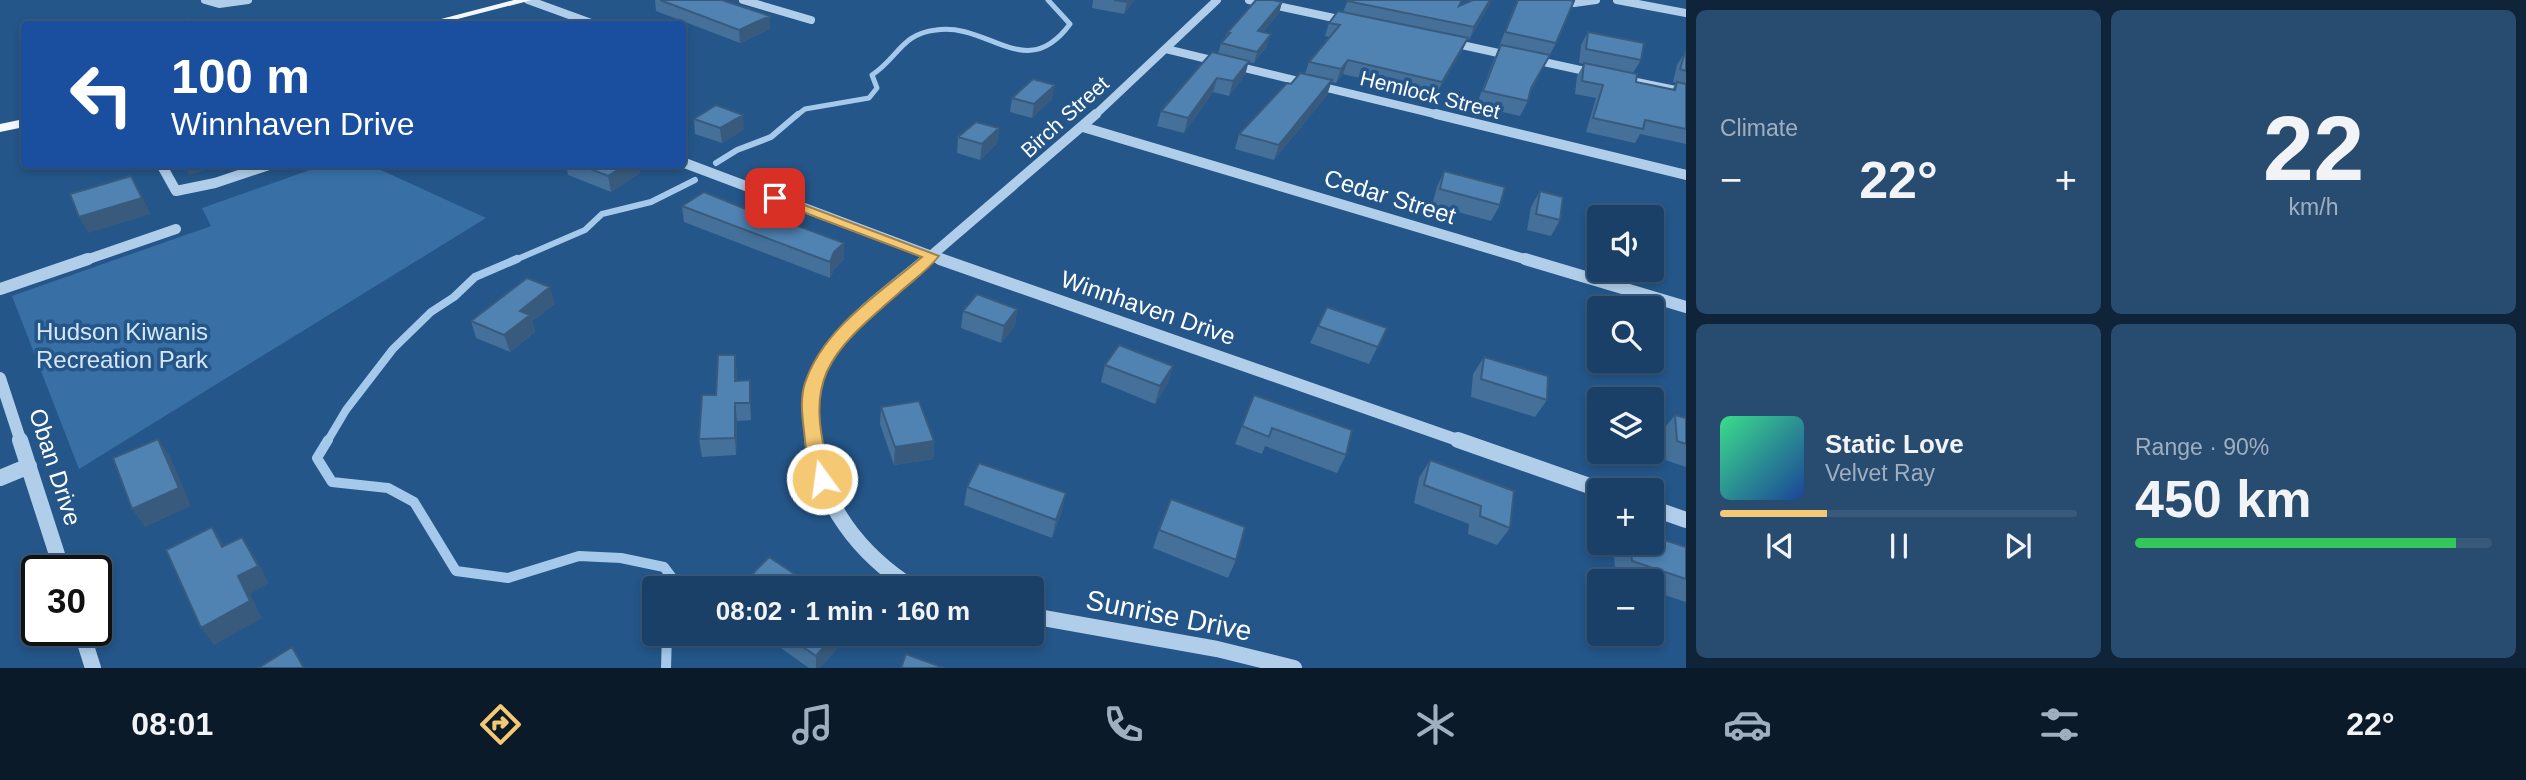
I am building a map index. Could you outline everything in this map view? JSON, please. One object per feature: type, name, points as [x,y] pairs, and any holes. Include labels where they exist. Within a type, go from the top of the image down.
[{"type":"main road","points":[[440,21],[527,0]]},
{"type":"main road","points":[[0,128],[21,124]]},
{"type":"street","points":[[205,0],[219,4],[248,0]]},
{"type":"street","points":[[527,0],[586,21]]},
{"type":"street","points":[[743,0],[811,20]]},
{"type":"street","name":"Birch Street","points":[[932,256],[1083,127],[1217,0]]},
{"type":"street","points":[[1249,0],[1358,23]]},
{"type":"street","points":[[1549,0],[1574,3],[1596,0]]},
{"type":"street","points":[[1617,0],[1686,13]]},
{"type":"street","points":[[1440,40],[1604,75]]},
{"type":"street","name":"Hemlock Street","points":[[1166,49],[1686,175]]},
{"type":"street","points":[[1618,78],[1686,92]]},
{"type":"street","name":"Cedar Street","points":[[1083,127],[1686,307]]},
{"type":"street","name":"Winnhaven Drive","points":[[686,164],[932,256],[1587,485]]},
{"type":"street","points":[[163,168],[176,191],[215,183],[260,168]]},
{"type":"street","points":[[0,289],[176,229]]},
{"type":"street","points":[[892,576],[869,556],[848,531],[833,505],[815,454],[810,406],[813,384],[826,354],[856,321],[932,256]]},
{"type":"street","name":"Oban Drive","points":[[0,378],[57,555]]},
{"type":"street","points":[[0,478],[29,466]]},
{"type":"street","points":[[1664,512],[1686,520]]},
{"type":"street","name":"Sunrise Drive","points":[[1044,618],[1217,649],[1294,668]]},
{"type":"street","points":[[86,646],[93,668]]},
{"type":"green space","name":"Hudson Kiwanis Recreation Park","points":[[315,168],[377,168],[486,218],[79,469],[12,296],[211,226],[202,208]]},
{"type":"building","points":[[660,0],[722,0],[770,16],[739,30]]},
{"type":"building","points":[[1256,0],[1282,2],[1258,31],[1271,34],[1257,52],[1221,43],[1230,33],[1227,33]]},
{"type":"building","points":[[1348,0],[1462,0],[1459,6],[1473,0],[1490,0],[1474,27]]},
{"type":"building","points":[[1518,0],[1574,1],[1556,43],[1505,32]]},
{"type":"building","points":[[1338,11],[1468,38],[1442,82],[1348,60],[1341,69],[1309,62],[1340,25],[1329,23]]},
{"type":"building","points":[[1588,32],[1644,43],[1641,60],[1586,49]]},
{"type":"building","points":[[1501,45],[1550,55],[1531,88],[1528,101],[1483,91]]},
{"type":"building","points":[[1212,52],[1249,61],[1233,81],[1217,78],[1188,118],[1161,111]]},
{"type":"building","points":[[1686,52],[1686,71],[1680,69]]},
{"type":"building","points":[[1584,63],[1637,74],[1636,82],[1675,90],[1677,82],[1686,84],[1686,129],[1645,120],[1643,129],[1593,118],[1603,85],[1582,81]]},
{"type":"building","points":[[1300,73],[1332,80],[1279,145],[1239,134],[1287,83],[1291,84]]},
{"type":"building","points":[[1033,79],[1055,85],[1034,104],[1012,98]]},
{"type":"building","points":[[716,105],[743,115],[720,128],[694,119]]},
{"type":"building","points":[[976,122],[999,128],[982,144],[958,137]]},
{"type":"building","points":[[588,168],[621,168],[608,176]]},
{"type":"building","points":[[1444,171],[1505,187],[1500,205],[1440,189]]},
{"type":"building","points":[[131,176],[142,198],[79,217],[70,194]]},
{"type":"building","points":[[1540,191],[1563,197],[1560,220],[1536,214]]},
{"type":"building","points":[[704,192],[790,227],[793,224],[844,243],[834,252],[830,262],[682,206]]},
{"type":"building","points":[[527,278],[550,287],[520,311],[530,315],[504,335],[471,321]]},
{"type":"building","points":[[977,294],[1017,309],[1004,326],[963,311]]},
{"type":"building","points":[[1327,307],[1387,328],[1378,347],[1318,326]]},
{"type":"building","points":[[1119,345],[1173,366],[1160,386],[1105,365]]},
{"type":"building","points":[[718,355],[735,355],[735,381],[750,380],[750,403],[735,403],[735,438],[699,439],[702,395],[716,395]]},
{"type":"building","points":[[1484,357],[1548,376],[1547,400],[1481,379]]},
{"type":"building","points":[[1254,395],[1352,430],[1346,455],[1272,428],[1269,437],[1242,426]]},
{"type":"building","points":[[919,401],[934,441],[895,447],[881,407]]},
{"type":"building","points":[[1675,415],[1686,418],[1686,444],[1677,441]]},
{"type":"building","points":[[158,439],[179,488],[132,509],[113,458]]},
{"type":"building","points":[[1430,460],[1514,491],[1510,528],[1480,516],[1481,506],[1424,485]]},
{"type":"building","points":[[979,463],[1066,493],[1056,520],[967,487]]},
{"type":"building","points":[[1171,499],[1245,527],[1236,560],[1159,530]]},
{"type":"building","points":[[212,527],[222,547],[242,537],[258,566],[238,576],[250,601],[201,628],[166,550]]},
{"type":"building","points":[[1664,540],[1686,547],[1686,579],[1664,572],[1664,569],[1632,561],[1631,555],[1664,555]]},
{"type":"building","points":[[769,557],[798,576],[751,576]]},
{"type":"building","points":[[801,646],[825,646],[816,656]]},
{"type":"building","points":[[292,647],[304,668],[258,668]]},
{"type":"building","points":[[906,654],[944,668],[901,668]]},
{"type":"waterway","points":[[796,116],[805,109],[869,98],[877,88],[872,75],[907,41],[924,32],[955,30],[1022,50],[1038,49],[1054,41],[1070,24],[1048,0]]},
{"type":"waterway","points":[[716,163],[737,150],[771,137],[798,114]]},
{"type":"waterway","points":[[513,261],[585,230],[602,214],[651,202],[695,180]]},
{"type":"waterway","points":[[327,442],[346,410],[393,349],[431,312],[454,297],[475,277],[517,259]]},
{"type":"waterway","points":[[328,440],[317,458],[332,482],[388,488],[414,502],[456,571],[508,578],[579,556],[621,558],[664,567],[671,576]]},
{"type":"waterway","points":[[666,668],[667,646]]},
{"type":"route","points":[[775,198],[932,256],[848,329],[826,354],[821,364],[813,384],[810,406],[815,454],[822,479]]}]
